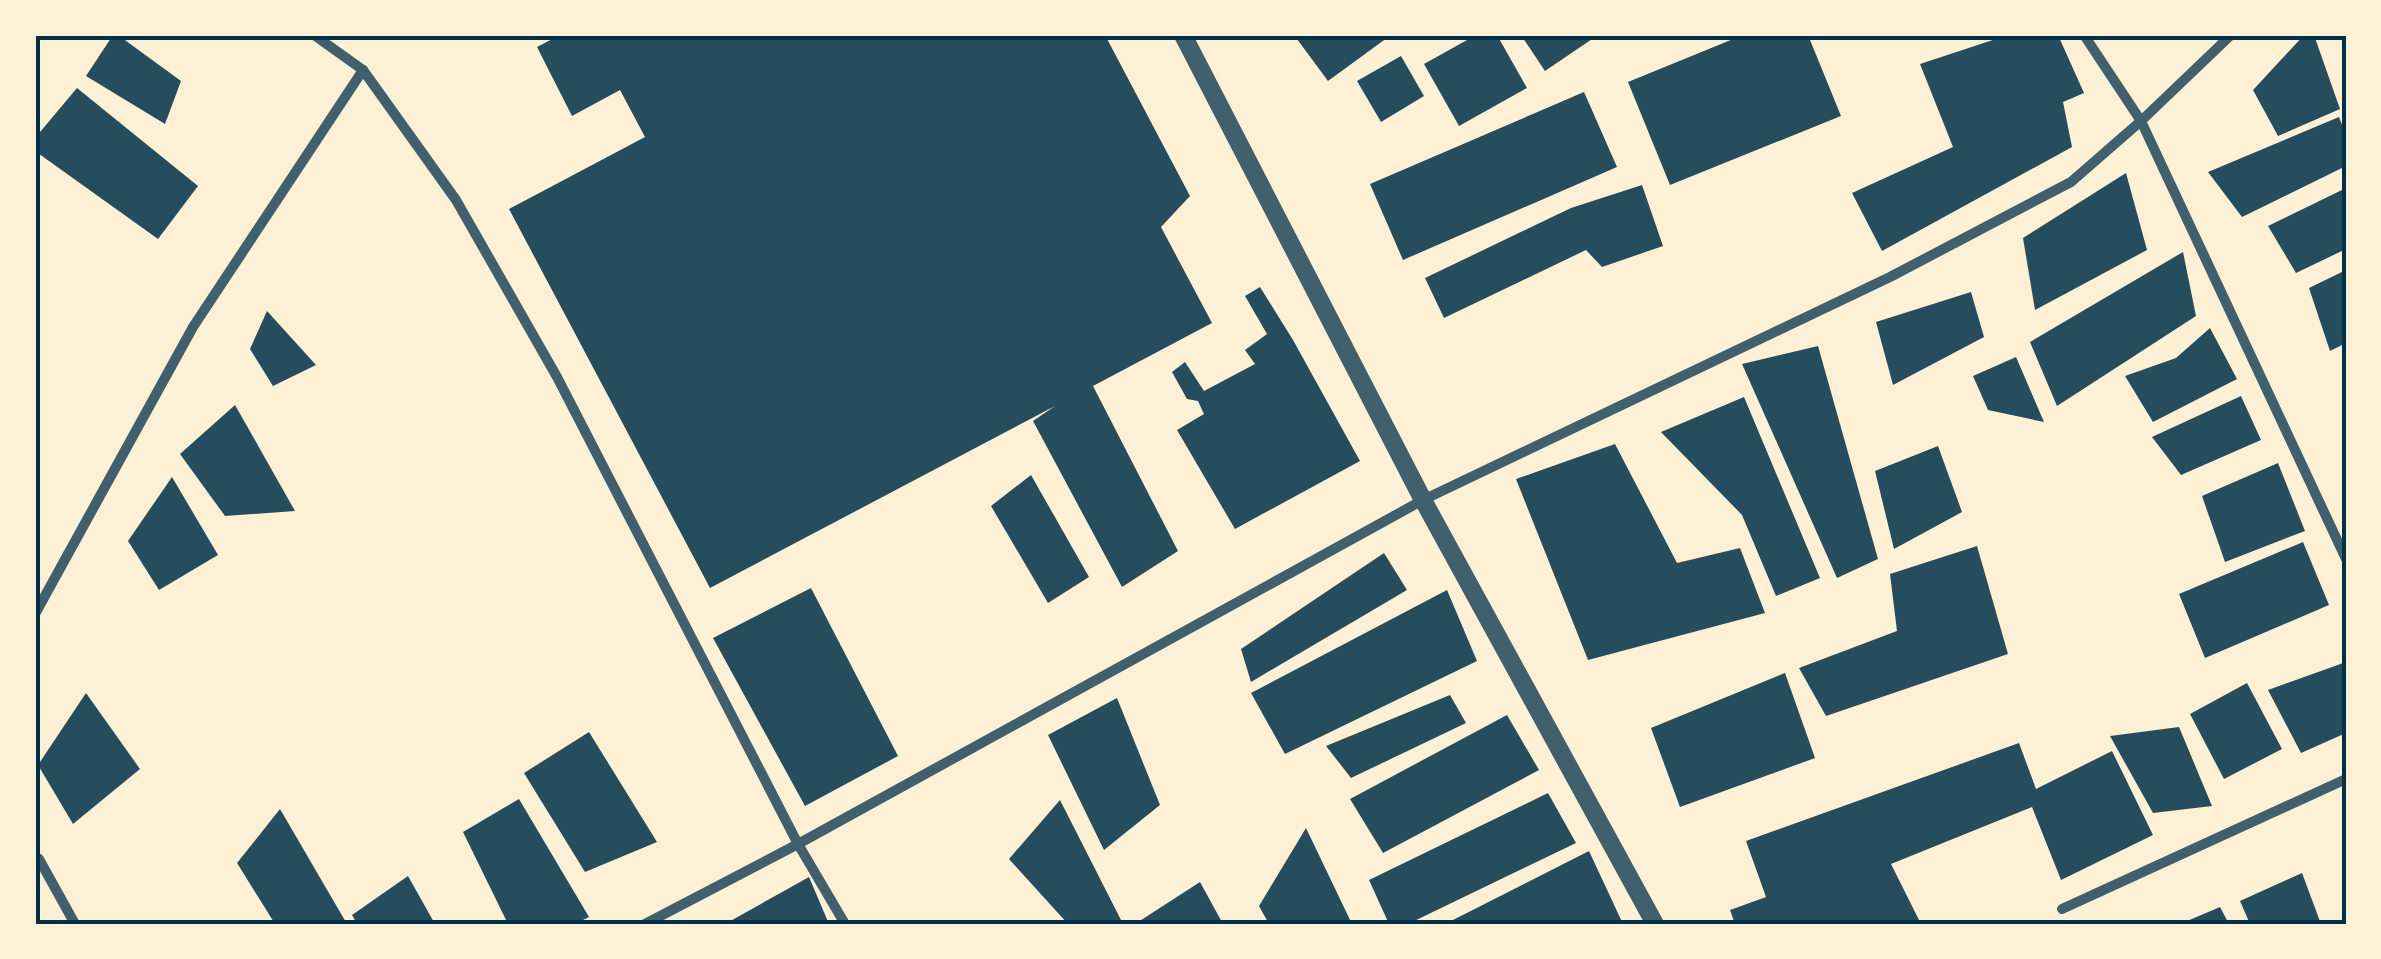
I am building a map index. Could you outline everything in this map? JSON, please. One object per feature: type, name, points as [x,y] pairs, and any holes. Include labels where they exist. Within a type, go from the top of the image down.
[{"type":"street","points":[[314,35],[363,70],[456,200],[558,376],[798,844],[844,924]]},
{"type":"street","points":[[1183,35],[1422,500],[1654,924]]},
{"type":"street","points":[[2084,35],[2141,120],[2346,559]]},
{"type":"street","points":[[645,924],[798,844],[1422,500],[1890,277],[2071,182],[2231,35]]},
{"type":"street","points":[[35,614],[193,327],[363,70]]},
{"type":"street","points":[[2062,909],[2346,780]]},
{"type":"street","points":[[35,856],[75,924]]},
{"type":"building","points":[[113,35],[181,81],[165,124],[86,76]]},
{"type":"building","points":[[560,35],[1105,35],[1190,196],[1161,227],[1212,323],[1093,386],[1178,551],[1122,587],[1033,421],[1055,406],[710,588],[509,209],[645,137],[620,90],[572,116],[537,47]]},
{"type":"building","points":[[1294,35],[1391,35],[1328,81]]},
{"type":"building","points":[[1476,35],[1497,35],[1527,88],[1459,126],[1424,64]]},
{"type":"building","points":[[1521,35],[1598,35],[1545,71]]},
{"type":"building","points":[[1743,35],[1808,35],[1841,116],[1670,185],[1628,82]]},
{"type":"building","points":[[2008,35],[2058,35],[2084,93],[2063,102],[2072,147],[1882,251],[1852,193],[1953,147],[1920,64]]},
{"type":"building","points":[[2304,35],[2314,35],[2340,109],[2278,136],[2253,90]]},
{"type":"building","points":[[1401,56],[1424,96],[1381,122],[1357,81]]},
{"type":"building","points":[[77,88],[198,186],[158,239],[35,151],[35,138]]},
{"type":"building","points":[[1584,92],[1617,167],[1403,260],[1370,184]]},
{"type":"building","points":[[2339,117],[2346,135],[2346,166],[2242,217],[2208,172]]},
{"type":"building","points":[[2126,173],[2147,250],[2035,310],[2023,238]]},
{"type":"building","points":[[1642,185],[1663,246],[1602,267],[1586,250],[1444,318],[1425,278],[1571,208]]},
{"type":"building","points":[[2346,188],[2346,249],[2296,273],[2268,226]]},
{"type":"building","points":[[2183,252],[2196,316],[2057,406],[2030,342]]},
{"type":"building","points":[[2346,270],[2346,343],[2330,351],[2309,288]]},
{"type":"building","points":[[1260,287],[1360,461],[1235,529],[1177,430],[1204,414],[1198,401],[1187,399],[1172,372],[1185,362],[1204,391],[1255,364],[1245,350],[1267,334],[1245,296]]},
{"type":"building","points":[[1971,292],[1984,337],[1893,385],[1876,322]]},
{"type":"building","points":[[267,311],[316,365],[273,386],[250,349]]},
{"type":"building","points":[[2210,328],[2237,379],[2153,422],[2125,376],[2176,358]]},
{"type":"building","points":[[1818,346],[1878,559],[1837,578],[1742,364]]},
{"type":"building","points":[[2016,357],[2044,422],[1988,410],[1973,376]]},
{"type":"building","points":[[2241,396],[2261,440],[2181,475],[2152,437]]},
{"type":"building","points":[[1744,397],[1820,578],[1776,596],[1742,515],[1661,432]]},
{"type":"building","points":[[235,405],[295,511],[225,516],[180,454]]},
{"type":"building","points":[[1615,444],[1677,563],[1740,548],[1765,613],[1588,660],[1516,479]]},
{"type":"building","points":[[1938,446],[1962,512],[1894,549],[1875,471]]},
{"type":"building","points":[[2278,463],[2305,531],[2225,562],[2202,496]]},
{"type":"building","points":[[1031,475],[1089,577],[1048,603],[991,506]]},
{"type":"building","points":[[172,477],[218,555],[159,590],[128,541]]},
{"type":"building","points":[[2303,542],[2329,605],[2205,658],[2179,594]]},
{"type":"building","points":[[1977,546],[2008,654],[1826,716],[1799,668],[1897,631],[1890,574]]},
{"type":"building","points":[[1384,553],[1407,590],[1251,682],[1241,649]]},
{"type":"building","points":[[811,588],[898,756],[805,806],[713,638]]},
{"type":"building","points":[[1447,590],[1477,661],[1285,754],[1251,693]]},
{"type":"building","points":[[2346,662],[2346,733],[2301,753],[2268,690]]},
{"type":"building","points":[[1785,673],[1815,758],[1680,807],[1651,728]]},
{"type":"building","points":[[2247,683],[2282,749],[2224,779],[2190,714]]},
{"type":"building","points":[[86,693],[140,769],[73,824],[38,765]]},
{"type":"building","points":[[1450,695],[1466,723],[1351,778],[1326,746]]},
{"type":"building","points":[[1117,698],[1160,805],[1104,850],[1048,735]]},
{"type":"building","points":[[1507,715],[1539,770],[1383,853],[1350,799]]},
{"type":"building","points":[[2179,727],[2212,806],[2153,813],[2110,736]]},
{"type":"building","points":[[589,732],[657,842],[585,872],[524,773]]},
{"type":"building","points":[[2019,743],[2036,789],[2112,751],[2153,835],[2061,880],[2032,807],[1891,864],[1921,924],[1735,924],[1730,910],[1766,897],[1746,841]]},
{"type":"building","points":[[1548,793],[1576,843],[1408,924],[1389,924],[1369,880]]},
{"type":"building","points":[[519,799],[589,917],[575,924],[508,924],[463,832]]},
{"type":"building","points":[[1060,800],[1121,920],[1114,924],[1068,924],[1009,859]]},
{"type":"building","points":[[280,809],[347,924],[275,924],[237,863]]},
{"type":"building","points":[[1306,828],[1352,924],[1269,924],[1259,906]]},
{"type":"building","points":[[1589,851],[1623,924],[1445,924]]},
{"type":"building","points":[[2302,873],[2321,924],[2250,924],[2240,901]]},
{"type":"building","points":[[408,876],[435,924],[357,924],[352,915]]},
{"type":"building","points":[[809,877],[829,924],[725,924]]},
{"type":"building","points":[[1200,882],[1223,924],[1135,924]]},
{"type":"building","points":[[2220,907],[2229,924],[2180,924]]}]
